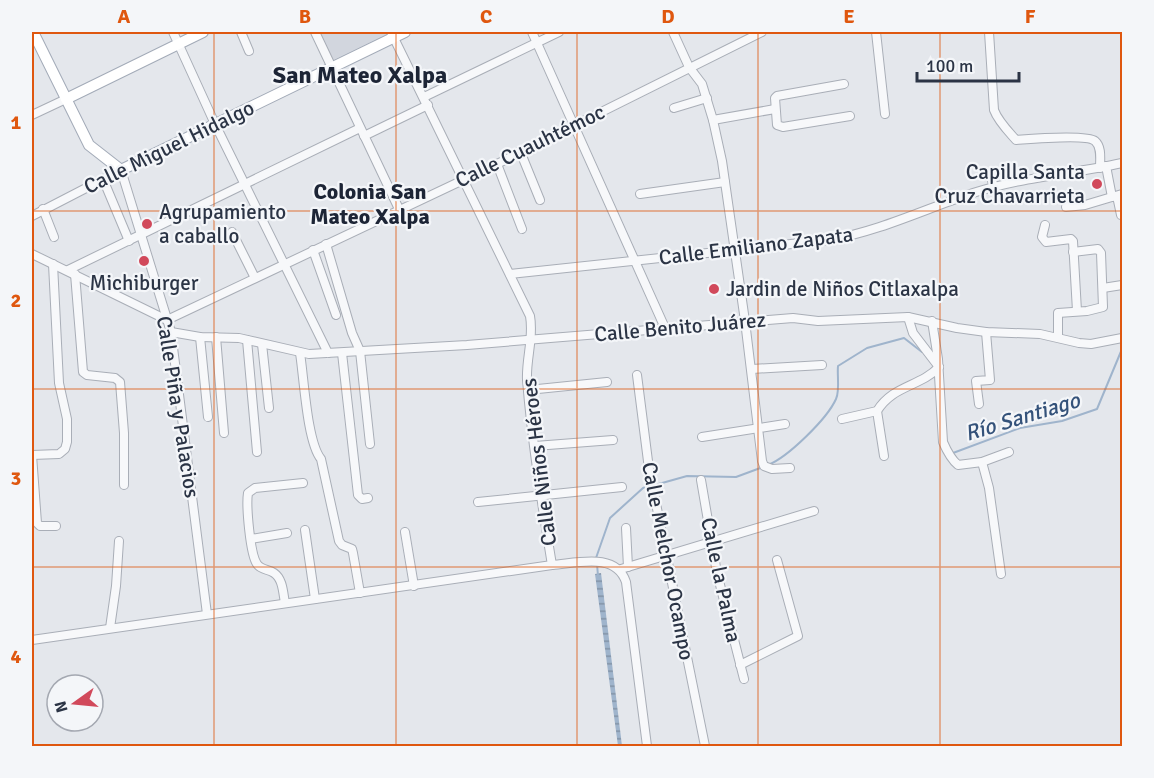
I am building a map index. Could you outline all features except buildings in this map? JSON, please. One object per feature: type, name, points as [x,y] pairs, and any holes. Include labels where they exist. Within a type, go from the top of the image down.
[{"type":"main road","points":[[33,32],[88,145],[121,170]]},
{"type":"main road","points":[[66,99],[203,32]]},
{"type":"main road","name":"Calle Miguel Hidalgo","points":[[121,170],[393,34],[405,32]]},
{"type":"street","points":[[173,32],[215,124],[328,353]]},
{"type":"street","points":[[241,32],[249,51]]},
{"type":"street","points":[[315,32],[399,209]]},
{"type":"street","points":[[532,32],[665,328]]},
{"type":"street","points":[[424,97],[559,32]]},
{"type":"street","points":[[673,32],[689,67],[702,84],[713,120],[746,321],[759,427],[769,468],[790,468]]},
{"type":"street","name":"Calle Cuauhtémoc","points":[[167,320],[463,178],[497,164],[762,32]]},
{"type":"street","points":[[876,32],[885,114]]},
{"type":"street","points":[[989,32],[994,110],[998,118],[1016,140],[1090,138],[1096,141],[1100,148],[1103,167],[1117,196],[1120,215]]},
{"type":"street","name":"Calle Niños Héroes","points":[[393,34],[530,316],[532,339],[527,377],[528,390],[552,565]]},
{"type":"street","points":[[844,84],[777,96],[775,98],[777,124],[780,127],[850,116]]},
{"type":"street","points":[[674,108],[707,98]]},
{"type":"street","points":[[32,115],[66,99]]},
{"type":"street","points":[[71,272],[245,185],[428,105]]},
{"type":"street","points":[[713,120],[775,109]]},
{"type":"street","points":[[520,151],[540,200]]},
{"type":"street","name":"Calle Emiliano Zapata","points":[[510,274],[859,235],[975,192],[1029,179],[1122,163]]},
{"type":"street","points":[[497,164],[522,229]]},
{"type":"street","name":"Calle Miguel Hidalgo","points":[[32,216],[121,170]]},
{"type":"street","name":"Calle Piña y Palacios","points":[[121,170],[171,332],[207,614]]},
{"type":"street","points":[[990,174],[994,187]]},
{"type":"street","points":[[103,179],[129,241]]},
{"type":"street","points":[[639,194],[725,182]]},
{"type":"street","points":[[1066,207],[1085,205],[1117,196]]},
{"type":"street","points":[[43,209],[54,237]]},
{"type":"street","points":[[1045,225],[1044,239],[1050,243],[1071,239],[1074,245],[1077,311]]},
{"type":"street","points":[[232,232],[255,278]]},
{"type":"street","points":[[326,244],[352,333],[360,351],[370,444]]},
{"type":"street","points":[[1058,337],[1058,314],[1103,307],[1101,253],[1098,249],[1073,252]]},
{"type":"street","points":[[314,250],[336,315]]},
{"type":"street","points":[[32,254],[167,320]]},
{"type":"street","points":[[53,264],[59,383],[67,419],[67,442],[65,449],[59,454],[32,455],[37,523],[40,526],[56,526]]},
{"type":"street","points":[[71,272],[83,372],[87,375],[115,378],[120,382],[124,433],[124,485]]},
{"type":"street","points":[[1103,288],[1122,285]]},
{"type":"street","points":[[908,316],[913,333],[936,370]]},
{"type":"street","name":"Calle Benito Juárez","points":[[171,332],[200,337],[247,340],[300,353],[328,353],[467,345],[793,318],[818,321],[908,316],[932,321],[942,326],[986,332],[1040,334],[1091,344],[1120,338]]},
{"type":"street","points":[[932,321],[943,442],[952,460],[962,465],[982,462],[1010,452]]},
{"type":"street","points":[[979,404],[976,381],[990,380],[986,332]]},
{"type":"street","points":[[200,337],[208,417]]},
{"type":"street","points":[[216,337],[225,433]]},
{"type":"street","points":[[247,340],[257,452]]},
{"type":"street","points":[[262,344],[269,408]]},
{"type":"street","points":[[342,352],[358,495],[362,499],[368,498]]},
{"type":"street","points":[[300,353],[312,438],[316,452],[321,459],[339,541],[342,545],[352,549],[360,593]]},
{"type":"street","points":[[752,369],[822,365]]},
{"type":"street","points":[[884,456],[878,411],[884,400],[936,370]]},
{"type":"street","name":"Calle Melchor Ocampo","points":[[637,375],[647,455],[705,747]]},
{"type":"street","points":[[528,390],[607,382]]},
{"type":"street","points":[[842,419],[878,411]]},
{"type":"street","points":[[702,437],[785,424]]},
{"type":"street","points":[[535,446],[613,440]]},
{"type":"street","points":[[982,462],[989,488],[1001,574]]},
{"type":"street","name":"Calle la Palma","points":[[701,480],[717,573],[744,679]]},
{"type":"street","points":[[285,603],[280,579],[274,572],[256,564],[251,538],[248,493],[255,488],[303,483]]},
{"type":"street","points":[[478,502],[622,487]]},
{"type":"street","points":[[32,640],[552,565],[603,562],[624,568],[814,511]]},
{"type":"street","points":[[626,528],[624,568],[647,747]]},
{"type":"street","points":[[305,530],[315,599]]},
{"type":"street","points":[[405,532],[414,586]]},
{"type":"street","points":[[251,538],[287,533]]},
{"type":"street","points":[[110,628],[119,541]]},
{"type":"street","points":[[740,665],[798,636],[777,560]]},
{"type":"shaded area","points":[[317,32],[388,32],[389,33],[331,61]]},
{"type":"water","points":[[601,573],[622,746],[618,746],[595,574]]},
{"type":"waterway","name":"Río Santiago","points":[[768,465],[796,446],[824,417],[838,392],[838,366],[867,348],[904,338],[922,352]]},
{"type":"waterway","name":"Río Santiago","points":[[953,453],[1020,428],[1062,421],[1097,409],[1122,349]]},
{"type":"waterway","name":"Río Santiago","points":[[655,485],[687,476],[736,477],[763,467]]},
{"type":"waterway","name":"Río Santiago","points":[[596,558],[610,518],[643,488],[649,486]]},
{"type":"waterway","name":"Río Santiago","points":[[597,564],[598,576]]},
{"type":"place","name":"Capilla Santa Cruz Chavarrieta","points":[[1097,184]]},
{"type":"place","name":"Agrupamiento a caballo","points":[[147,224]]},
{"type":"place","name":"Michiburger","points":[[144,261]]},
{"type":"place","name":"Jardin de Niños Citlaxalpa","points":[[714,289]]},
{"type":"district","name":"San Mateo Xalpa","points":[[360,75]]},
{"type":"district","name":"Colonia San Mateo Xalpa","points":[[370,204]]}]
